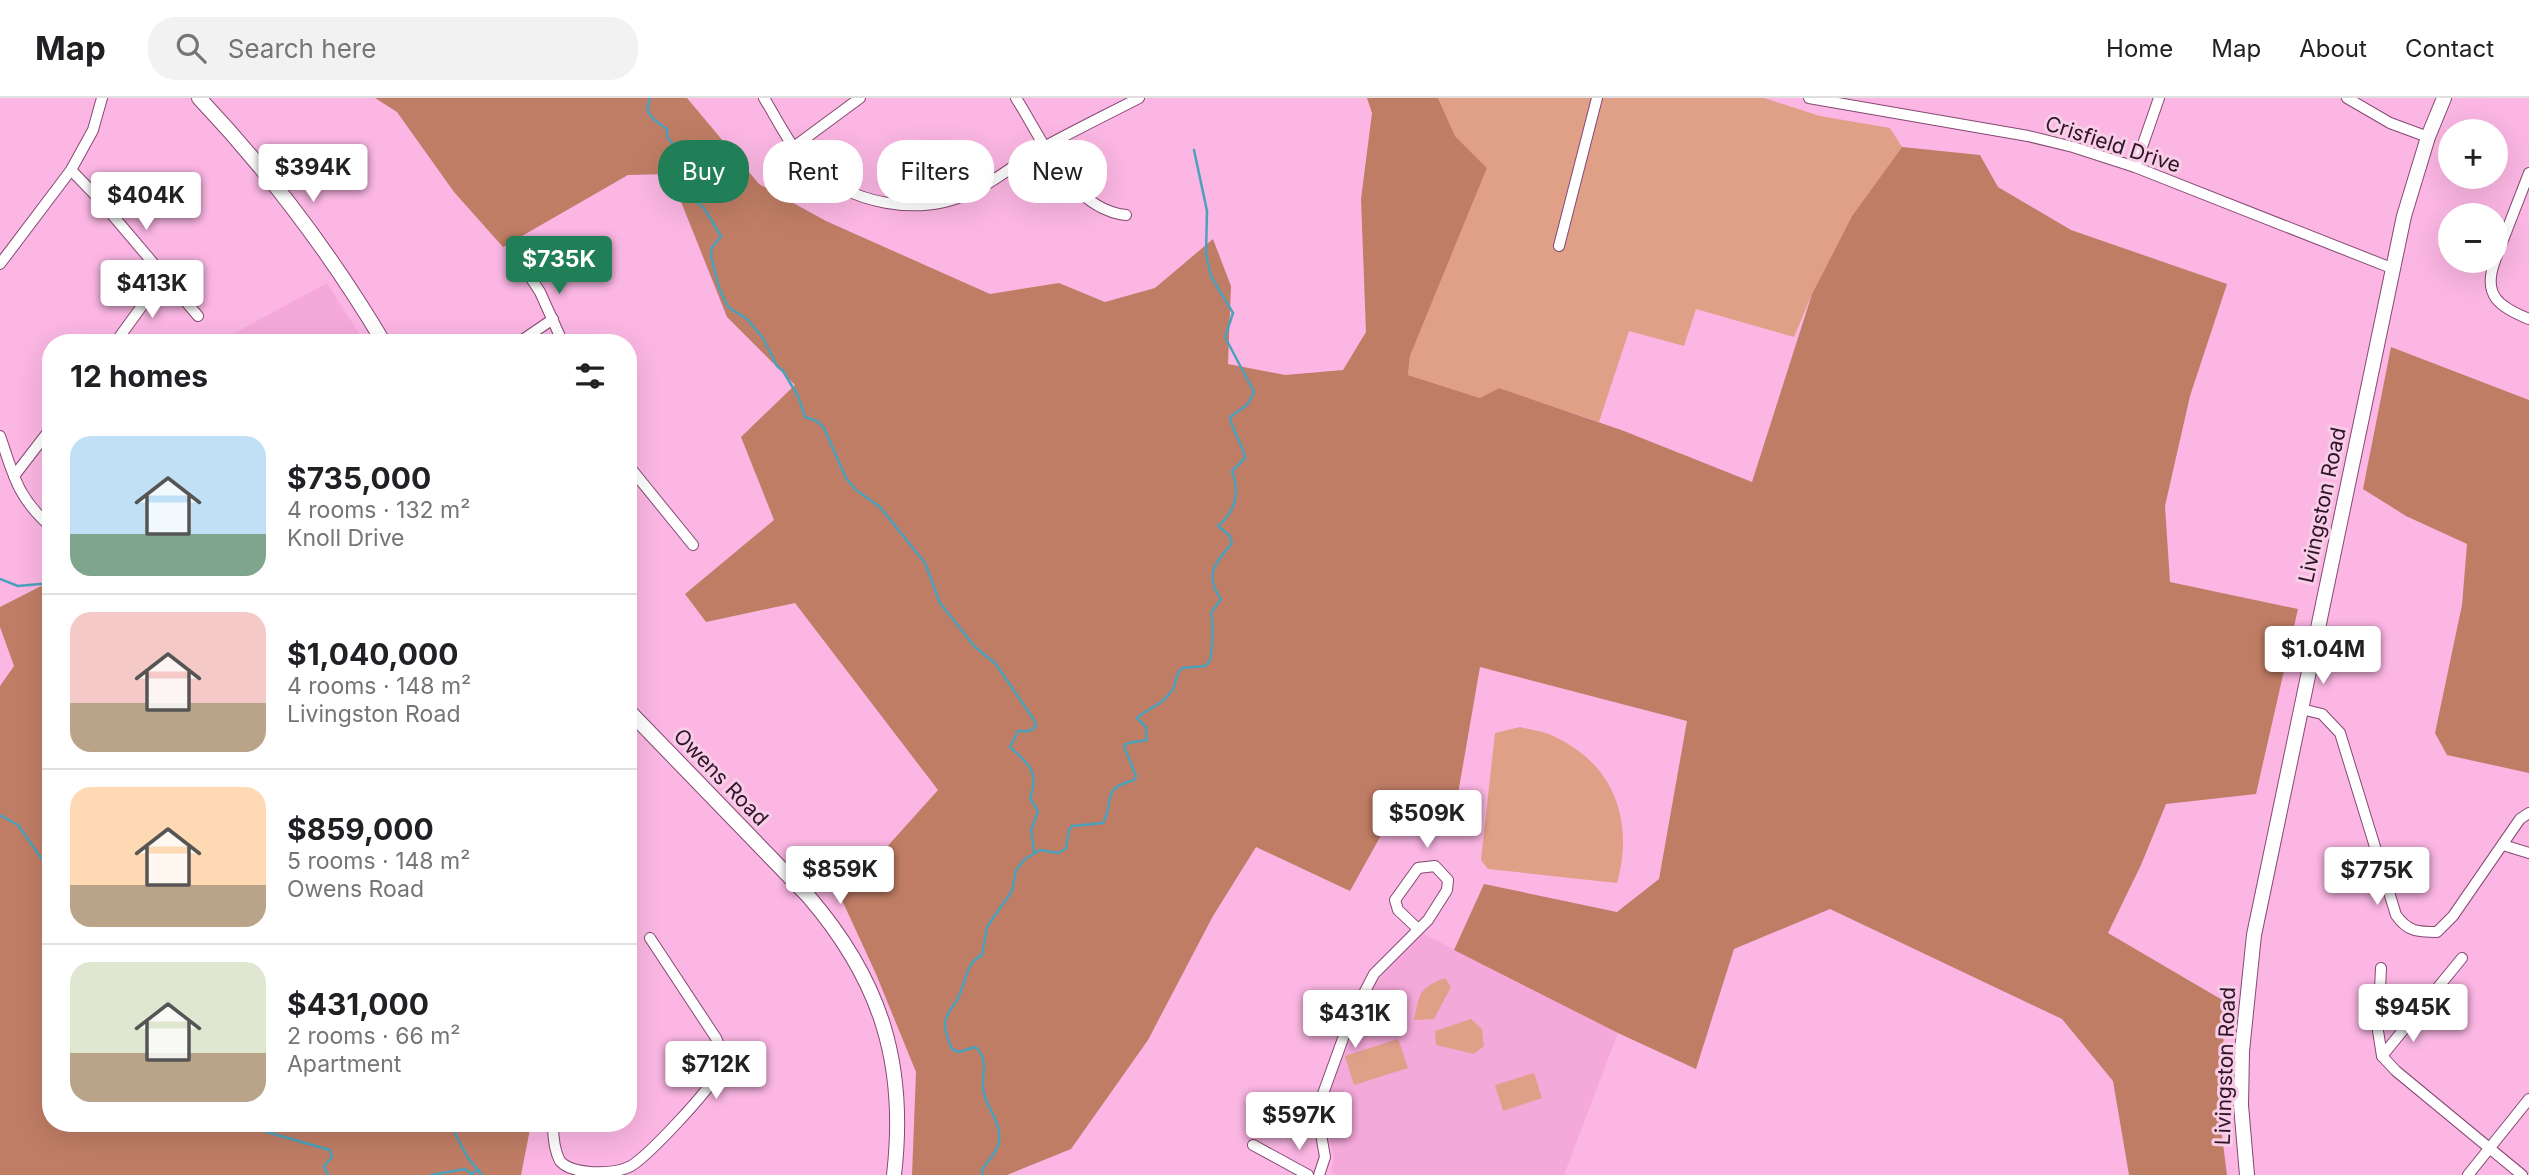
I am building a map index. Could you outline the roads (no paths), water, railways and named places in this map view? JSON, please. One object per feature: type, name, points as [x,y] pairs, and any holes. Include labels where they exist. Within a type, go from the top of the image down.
[{"type":"main road","points":[[199,98],[271,177],[311,230],[378,334]]},
{"type":"main road","name":"Livingston Road","points":[[2246,1175],[2241,1105],[2249,971],[2404,216],[2428,137],[2444,98]]},
{"type":"main road","name":"Owens Road","points":[[637,719],[809,897],[856,959],[882,1016],[889,1041],[897,1098],[894,1175]]},
{"type":"street","points":[[0,264],[71,170],[93,130],[102,98]]},
{"type":"street","points":[[764,98],[791,140]]},
{"type":"street","points":[[803,140],[860,98]]},
{"type":"street","points":[[1016,98],[1042,140]]},
{"type":"street","points":[[1058,140],[1139,98]]},
{"type":"street","points":[[1559,246],[1597,98]]},
{"type":"street","name":"Crisfield Drive","points":[[1809,98],[2028,136],[2136,167],[2394,269]]},
{"type":"street","points":[[2136,167],[2159,98]]},
{"type":"street","points":[[2347,98],[2380,118],[2428,137]]},
{"type":"street","points":[[71,170],[198,316]]},
{"type":"street","points":[[863,195],[876,201],[909,205],[944,202],[972,193],[1008,170]]},
{"type":"street","points":[[2508,227],[2529,173]]},
{"type":"street","points":[[1095,203],[1102,208],[1126,215]]},
{"type":"street","points":[[523,266],[559,334]]},
{"type":"street","points":[[2491,273],[2493,293],[2504,307],[2529,319]]},
{"type":"street","points":[[122,334],[163,277]]},
{"type":"street","points":[[531,334],[553,319]]},
{"type":"street","points":[[0,436],[27,505],[42,519]]},
{"type":"street","points":[[14,476],[42,440]]},
{"type":"street","points":[[637,476],[693,545]]},
{"type":"street","points":[[2301,709],[2322,714],[2340,733],[2396,915],[2403,925],[2415,932],[2437,932],[2453,916],[2521,819],[2529,813]]},
{"type":"street","points":[[2503,845],[2529,853]]},
{"type":"street","points":[[1319,1175],[1325,1157],[1318,1117],[1320,1101],[1349,1022],[1374,974],[1427,920],[1447,890],[1448,880],[1435,866],[1418,868],[1395,900],[1398,910],[1417,928]]},
{"type":"street","points":[[554,1132],[562,1164],[591,1174],[621,1170],[634,1164],[699,1097],[716,1074],[721,1054],[716,1038],[650,937]]},
{"type":"street","points":[[2382,1056],[2462,958]]},
{"type":"street","points":[[2381,968],[2378,1031],[2382,1056],[2396,1071],[2522,1175]]},
{"type":"street","points":[[2468,1175],[2529,1099]]},
{"type":"street","points":[[1252,1145],[1308,1175]]},
{"type":"waterway","points":[[650,98],[647,110],[653,119],[667,129],[667,137],[690,164],[694,200],[704,208],[721,236],[712,248],[711,256],[719,288],[728,307],[747,319],[763,338],[777,366],[798,396],[805,417],[817,421],[824,428],[846,478],[856,490],[880,507],[925,563],[940,603],[975,647],[996,664],[1034,720],[1036,726],[1030,731],[1018,731],[1010,747],[1027,763],[1033,775],[1030,798],[1038,811],[1031,830],[1034,852]]},
{"type":"waterway","points":[[983,1175],[982,1170],[998,1146],[998,1127],[984,1096],[982,1056],[975,1047],[959,1052],[952,1049],[945,1029],[947,1015],[958,998],[969,968],[982,955],[987,927],[1012,891],[1016,870],[1025,859],[1040,850],[1059,853],[1066,848],[1072,826],[1103,823],[1112,791],[1134,780],[1136,776],[1124,746],[1147,740],[1146,727],[1137,718],[1170,694],[1182,668],[1205,666],[1210,661],[1213,630],[1211,613],[1221,599],[1212,576],[1217,563],[1232,543],[1229,535],[1218,526],[1229,514],[1235,501],[1236,487],[1232,471],[1245,458],[1230,417],[1247,405],[1254,392],[1225,337],[1233,313],[1211,276],[1206,254],[1207,211],[1194,150]]},
{"type":"waterway","points":[[0,579],[18,586],[42,584]]},
{"type":"waterway","points":[[0,815],[18,825],[42,859]]},
{"type":"waterway","points":[[267,1132],[330,1150],[332,1157],[324,1166],[328,1175]]},
{"type":"waterway","points":[[454,1132],[468,1158],[482,1175]]},
{"type":"waterway","points":[[431,1175],[465,1169],[471,1174],[479,1170]]}]
